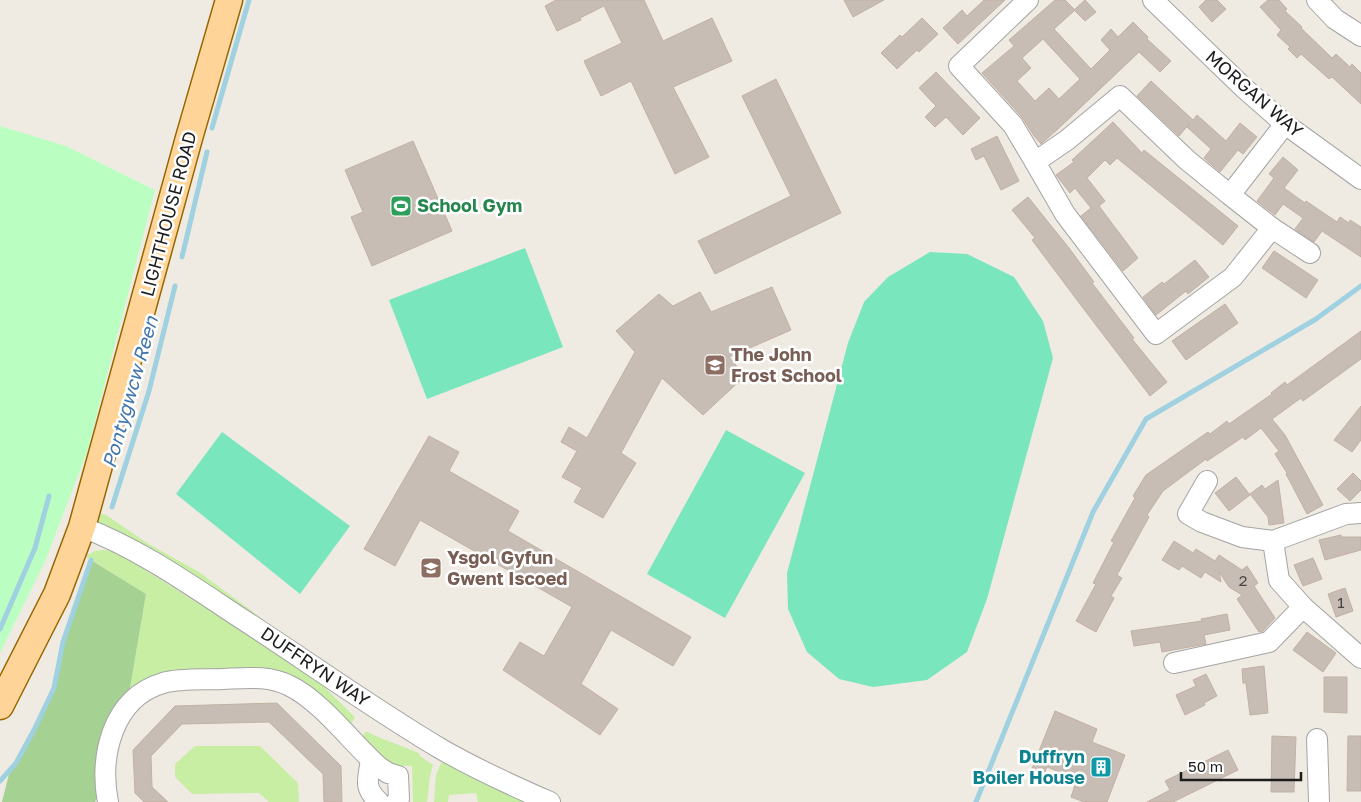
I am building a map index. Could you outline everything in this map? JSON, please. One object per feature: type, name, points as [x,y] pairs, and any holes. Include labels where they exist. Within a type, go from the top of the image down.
[{"type":"main road","name":"LIGHTHOUSE ROAD","points":[[0,706],[57,594],[82,527],[189,138],[230,0]]},
{"type":"street","points":[[1028,0],[959,66],[1013,125],[1064,214],[1156,334],[1233,277],[1272,228]]},
{"type":"street","name":"MORGAN WAY","points":[[1154,0],[1236,81],[1285,124],[1361,179]]},
{"type":"street","points":[[1317,0],[1335,19],[1361,36]]},
{"type":"street","points":[[1035,162],[1067,140],[1120,96],[1187,160],[1272,228],[1310,253]]},
{"type":"street","points":[[1230,194],[1285,124]]},
{"type":"street","points":[[1207,481],[1188,514],[1202,522],[1242,537],[1273,542],[1346,514],[1361,513]]},
{"type":"street","name":"DUFFRYN WAY","points":[[82,527],[114,539],[194,587],[442,750],[509,784],[550,802]]},
{"type":"street","points":[[1273,542],[1279,580],[1303,607],[1361,658]]},
{"type":"street","points":[[1174,663],[1269,642],[1303,607]]},
{"type":"street","points":[[108,802],[104,778],[109,739],[114,725],[122,712],[141,694],[162,683],[178,680],[265,678],[280,682],[302,693],[371,760],[388,773],[398,776],[399,799],[396,802]]},
{"type":"street","points":[[1318,739],[1319,802]]},
{"type":"street","points":[[371,760],[367,784],[369,792],[379,802]]},
{"type":"green space","points":[[0,126],[66,146],[155,190],[87,452],[46,559],[0,653]]},
{"type":"green space","points":[[525,248],[563,347],[427,399],[389,300]]},
{"type":"green space","points":[[930,252],[967,254],[1014,277],[1043,321],[1053,358],[987,599],[967,652],[927,680],[873,687],[839,679],[807,652],[788,609],[787,573],[848,343],[864,302],[888,277]]},
{"type":"green space","points":[[726,430],[805,473],[725,618],[647,574]]},
{"type":"green space","points":[[222,432],[350,526],[300,594],[176,494]]},
{"type":"green space","points":[[97,513],[106,515],[147,543],[199,572],[296,644],[396,708],[389,708],[104,527],[95,519]]},
{"type":"green space","points":[[95,551],[111,551],[126,558],[244,632],[319,682],[355,717],[349,728],[294,681],[129,694],[146,594],[85,556]]},
{"type":"green space","points":[[91,560],[146,594],[129,694],[99,793],[95,802],[2,802],[10,770],[16,763],[34,730],[54,688],[63,642]]},
{"type":"green space","points":[[365,732],[419,753],[420,756],[433,765],[427,802],[413,802],[412,766],[394,766],[361,740]]},
{"type":"green space","points":[[195,746],[260,746],[298,783],[299,802],[269,802],[259,793],[192,794],[175,777],[175,764]]},
{"type":"green space","points":[[445,762],[526,802],[478,802],[476,793],[449,795],[448,802],[434,802],[436,775],[441,763]]},
{"type":"building","points":[[556,0],[644,0],[663,41],[712,18],[732,61],[673,87],[709,157],[675,174],[631,81],[601,96],[584,61],[622,43],[604,6],[580,18],[581,20],[557,31],[545,6]]},
{"type":"building","points":[[844,0],[884,0],[853,17]]},
{"type":"building","points":[[984,0],[1005,0],[958,44],[943,28],[962,10],[967,16]]},
{"type":"building","points":[[1055,0],[1065,0],[1075,10],[1054,29],[1091,69],[1110,50],[1101,40],[1111,29],[1118,37],[1133,22],[1148,37],[1147,39],[1171,61],[1160,72],[1139,52],[1041,144],[1022,117],[982,73],[1014,46],[1009,40]],"holes":[[[1043,39],[1080,79],[1059,99],[1049,88],[1035,101],[1017,81],[1031,68],[1022,58]]]},
{"type":"building","points":[[1085,0],[1096,12],[1085,21],[1074,10]]},
{"type":"building","points":[[1206,0],[1217,0],[1226,9],[1212,22],[1199,7]]},
{"type":"building","points":[[1268,0],[1279,0],[1287,9],[1285,11],[1332,58],[1336,54],[1350,67],[1352,64],[1361,73],[1361,104],[1332,77],[1329,79],[1301,54],[1297,58],[1288,49],[1290,47],[1277,35],[1281,30],[1260,7]]},
{"type":"building","points":[[922,18],[938,34],[897,69],[881,53]]},
{"type":"building","points":[[936,72],[980,118],[963,135],[946,117],[935,127],[925,117],[936,106],[919,88]]},
{"type":"building","points":[[776,79],[841,213],[715,274],[698,241],[791,196],[742,96]]},
{"type":"building","points":[[1151,81],[1193,120],[1197,115],[1226,141],[1240,123],[1257,137],[1243,154],[1238,150],[1220,172],[1204,158],[1211,149],[1187,127],[1190,123],[1179,136],[1137,96]]},
{"type":"building","points":[[1113,122],[1142,153],[1144,150],[1238,226],[1223,245],[1117,158],[1110,165],[1105,160],[1087,178],[1105,201],[1099,206],[1138,258],[1123,271],[1081,216],[1091,208],[1075,188],[1070,193],[1056,175],[1074,162],[1072,160]]},
{"type":"building","points":[[997,136],[1019,181],[1001,190],[984,156],[976,160],[971,149]]},
{"type":"building","name":"School Gym","points":[[413,141],[452,231],[372,266],[351,217],[363,212],[345,170]]},
{"type":"building","points":[[1283,157],[1298,170],[1284,188],[1337,222],[1340,217],[1349,223],[1350,220],[1361,227],[1361,257],[1322,231],[1314,242],[1295,229],[1303,218],[1283,204],[1275,215],[1257,201],[1274,178],[1269,174]]},
{"type":"building","points":[[1028,197],[1094,282],[1092,283],[1134,338],[1132,339],[1167,382],[1150,396],[1032,240],[1035,238],[1012,210]]},
{"type":"building","points":[[1274,251],[1318,280],[1306,298],[1262,268]]},
{"type":"building","points":[[1195,260],[1209,277],[1188,294],[1186,291],[1156,315],[1143,297],[1162,282],[1164,284]]},
{"type":"building","points":[[772,287],[791,330],[729,357],[745,376],[703,415],[662,378],[621,453],[636,463],[603,518],[574,502],[582,488],[562,477],[577,451],[561,442],[569,427],[587,438],[635,352],[616,331],[659,294],[673,306],[700,292],[711,312]]},
{"type":"building","points":[[1225,304],[1238,323],[1186,360],[1172,341]]},
{"type":"building","points":[[1361,331],[1361,359],[1303,401],[1301,398],[1272,419],[1285,435],[1323,505],[1307,514],[1287,473],[1275,454],[1279,451],[1261,428],[1245,440],[1243,437],[1207,461],[1206,459],[1163,491],[1147,515],[1149,517],[1117,575],[1122,578],[1111,596],[1114,598],[1096,632],[1076,621],[1096,584],[1093,583],[1114,542],[1111,541],[1135,498],[1133,496],[1146,475],[1208,432],[1210,434],[1227,421],[1229,424],[1272,394],[1285,382],[1287,385]]},
{"type":"building","points":[[1361,406],[1361,440],[1352,452],[1334,440]]},
{"type":"building","points":[[429,436],[459,452],[449,471],[519,511],[508,531],[691,637],[673,666],[611,630],[581,684],[618,709],[600,735],[503,670],[520,642],[544,656],[572,607],[420,520],[395,566],[364,549]]},
{"type":"building","points":[[1353,473],[1361,481],[1361,490],[1350,501],[1337,489]]},
{"type":"building","points":[[1236,477],[1250,495],[1229,511],[1215,493]]},
{"type":"building","points":[[1278,480],[1284,523],[1269,525],[1268,517],[1250,494],[1262,485],[1265,489]]},
{"type":"building","points":[[1341,535],[1341,537],[1361,537],[1361,550],[1325,560],[1319,540]]},
{"type":"building","points":[[1174,541],[1193,553],[1196,549],[1215,561],[1219,555],[1242,570],[1247,566],[1258,583],[1254,586],[1275,618],[1263,631],[1259,632],[1237,599],[1242,595],[1229,587],[1219,572],[1221,582],[1205,572],[1201,578],[1182,566],[1179,570],[1162,560]]},
{"type":"building","points":[[1313,558],[1322,579],[1303,586],[1294,565]]},
{"type":"building","points":[[1345,588],[1353,611],[1336,617],[1328,594]]},
{"type":"building","points":[[1227,614],[1230,630],[1204,635],[1206,644],[1162,652],[1160,642],[1134,646],[1131,631],[1202,621],[1201,619]]},
{"type":"building","points":[[1307,632],[1336,653],[1323,672],[1293,650]]},
{"type":"building","points":[[1264,666],[1268,713],[1250,715],[1246,683],[1243,683],[1242,669]]},
{"type":"building","points":[[1206,674],[1217,696],[1204,703],[1205,705],[1185,715],[1176,695],[1196,686],[1193,680]]},
{"type":"building","points":[[1324,677],[1347,677],[1347,713],[1324,712]]},
{"type":"building","points":[[277,703],[341,766],[342,802],[324,802],[323,774],[269,722],[182,724],[151,756],[152,787],[168,802],[144,802],[135,793],[133,750],[175,706]]},
{"type":"building","points":[[1055,711],[1097,729],[1092,742],[1125,755],[1107,802],[1084,802],[1071,797],[1077,779],[1047,767],[1041,781],[1029,776]]},
{"type":"building","points":[[1272,736],[1296,737],[1294,792],[1271,792]]},
{"type":"building","points":[[1348,736],[1361,736],[1361,791],[1347,791]]},
{"type":"building","points":[[1228,750],[1238,770],[1173,802],[1147,802],[1170,790],[1165,781]]},
{"type":"waterway","name":"Pontygwcw Reen","points":[[212,128],[249,0]]},
{"type":"waterway","name":"Pontygwcw Reen","points":[[182,257],[207,152]]},
{"type":"waterway","name":"Pontygwcw Reen","points":[[112,507],[149,391],[175,286]]},
{"type":"waterway","points":[[976,802],[1093,512],[1146,419],[1316,319],[1361,286]]},
{"type":"waterway","points":[[0,629],[35,548],[49,496]]},
{"type":"waterway","name":"Pontygwcw Reen","points":[[0,781],[16,763],[54,688],[63,642],[91,560]]},
{"type":"place","name":"School Gym","points":[[401,206]]},
{"type":"place","name":"The John Frost School","points":[[715,365]]},
{"type":"place","name":"Ysgol Gyfun Gwent Iscoed","points":[[431,568]]},
{"type":"place","name":"Duffryn Boiler House","points":[[1101,767]]}]
